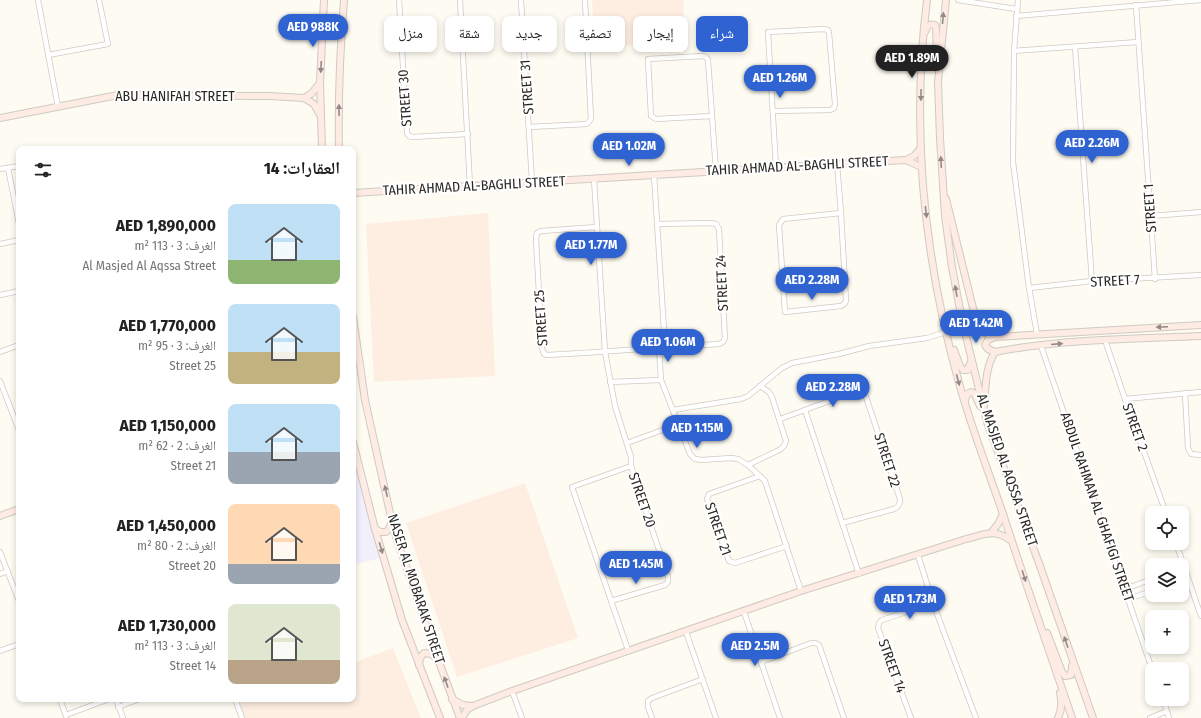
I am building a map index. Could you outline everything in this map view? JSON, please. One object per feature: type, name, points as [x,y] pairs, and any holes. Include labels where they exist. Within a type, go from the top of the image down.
[{"type":"street","points":[[38,0],[58,107]]},
{"type":"street","points":[[48,55],[108,44],[99,0]]},
{"type":"street","points":[[322,146],[320,83],[324,0]]},
{"type":"street","points":[[339,146],[338,97],[344,0]]},
{"type":"street","name":"STREET 30","points":[[399,0],[407,133],[412,137],[468,134]]},
{"type":"street","points":[[460,0],[470,186]]},
{"type":"street","name":"STREET 31","points":[[521,0],[532,182]]},
{"type":"street","name":"STREET 31","points":[[529,127],[587,124],[590,122],[585,0]]},
{"type":"street","name":"AL MASJED AL AQSSA STREET","points":[[927,0],[922,47],[921,166],[931,257],[946,334],[965,402],[1003,514],[1010,540],[1072,718]]},
{"type":"street","name":"AL MASJED AL AQSSA STREET","points":[[946,0],[938,82],[942,185],[952,267],[962,320],[987,422],[1027,529],[1092,718]]},
{"type":"street","points":[[958,0],[1016,9]]},
{"type":"street","points":[[1018,0],[1016,9],[1014,52],[1012,162],[1029,288],[1037,334]]},
{"type":"street","points":[[1016,16],[1201,0]]},
{"type":"street","name":"STREET 1","points":[[1136,5],[1155,279]]},
{"type":"street","points":[[922,47],[926,28],[932,24],[935,25],[938,82]]},
{"type":"street","points":[[773,111],[830,110],[834,108],[835,104],[828,30],[824,28],[768,32],[776,168]]},
{"type":"street","points":[[1014,52],[1138,42]]},
{"type":"street","points":[[1075,47],[1092,281]]},
{"type":"street","points":[[712,116],[653,118],[651,116],[648,59],[703,56],[708,60],[716,171]]},
{"type":"street","points":[[320,83],[311,94],[304,98],[314,104],[320,115]]},
{"type":"street","name":"ABU HANIFAH STREET","points":[[0,118],[118,95],[269,96],[304,98]]},
{"type":"street","name":"TAHIR AHMAD AL-BAGHLI STREET","points":[[356,193],[906,160],[914,156],[921,148]]},
{"type":"street","name":"TAHIR AHMAD AL-BAGHLI STREET","points":[[906,160],[921,166]]},
{"type":"street","points":[[837,164],[841,213],[846,301],[841,306],[785,312],[779,225],[784,219],[841,213]]},
{"type":"street","points":[[0,169],[16,167]]},
{"type":"street","points":[[8,168],[16,209]]},
{"type":"street","points":[[654,175],[665,346]]},
{"type":"street","points":[[594,179],[605,352],[615,406],[632,457],[631,466]]},
{"type":"street","points":[[942,185],[977,324],[985,333],[995,338]]},
{"type":"street","points":[[1151,216],[1201,212]]},
{"type":"street","name":"STREET 24","points":[[635,350],[665,346],[719,344],[723,342],[725,338],[719,229],[716,224],[711,223],[657,224]]},
{"type":"street","name":"STREET 25","points":[[597,227],[541,231],[538,233],[536,238],[542,350],[544,354],[548,355],[635,350]]},
{"type":"street","points":[[0,244],[16,241]]},
{"type":"street","name":"STREET 7","points":[[1029,288],[1092,281],[1201,276]]},
{"type":"street","points":[[0,295],[16,292]]},
{"type":"street","points":[[1201,325],[1037,334],[995,338],[988,340],[985,345],[988,349],[995,352],[1020,348],[1105,340],[1201,336]]},
{"type":"street","points":[[673,410],[741,399],[748,396],[782,368],[799,360],[839,354],[869,346],[946,334],[963,370],[968,370],[970,367],[971,356]]},
{"type":"street","name":"NASER AL MOBARAK STREET","points":[[356,338],[365,400],[394,531],[452,699],[461,718]]},
{"type":"street","name":"STREET 2","points":[[1105,340],[1163,506]]},
{"type":"street","points":[[0,352],[16,346]]},
{"type":"street","name":"ABDUL RAHMAN AL GHAFIGI STREET","points":[[1041,346],[1150,662]]},
{"type":"street","points":[[659,348],[662,380],[690,454],[695,458],[702,460],[738,459],[748,464],[765,481],[801,592]]},
{"type":"street","points":[[984,410],[987,370],[990,359],[995,352]]},
{"type":"street","points":[[610,382],[662,380]]},
{"type":"street","points":[[0,381],[16,422]]},
{"type":"street","points":[[748,464],[781,448],[784,446],[786,439],[771,395],[760,386]]},
{"type":"street","name":"STREET 22","points":[[805,410],[854,392],[861,392],[866,397],[900,499],[900,503],[894,509],[842,523]]},
{"type":"street","points":[[965,402],[967,394],[970,392],[974,393],[987,422]]},
{"type":"street","points":[[1125,399],[1201,392]]},
{"type":"street","points":[[1185,393],[1188,448],[1191,454],[1200,455]]},
{"type":"street","points":[[780,419],[805,410],[859,574]]},
{"type":"street","points":[[627,443],[678,424]]},
{"type":"street","name":"NASER AL MOBARAK STREET","points":[[356,454],[375,529],[402,620],[440,718]]},
{"type":"street","name":"STREET 20","points":[[611,601],[665,585],[668,582],[668,577],[631,466],[572,487],[611,601],[628,650]]},
{"type":"street","name":"STREET 21","points":[[760,476],[709,494],[708,496],[707,499],[729,561],[735,563],[787,546]]},
{"type":"street","points":[[0,516],[16,510]]},
{"type":"street","points":[[991,533],[1003,514]]},
{"type":"street","points":[[375,529],[381,532],[386,532],[389,529],[392,519]]},
{"type":"street","points":[[461,718],[467,710],[473,706],[512,691],[801,592],[966,539],[991,533],[1001,535],[1010,540]]},
{"type":"street","points":[[0,552],[16,593]]},
{"type":"street","points":[[918,555],[933,603],[976,718]]},
{"type":"street","points":[[0,574],[8,571]]},
{"type":"street","points":[[1189,581],[1201,616]]},
{"type":"street","points":[[1125,589],[1145,582]]},
{"type":"street","points":[[1128,599],[1145,593]]},
{"type":"street","name":"STREET 14","points":[[911,718],[878,628],[879,623],[882,620],[933,603]]},
{"type":"street","points":[[744,612],[780,718]]},
{"type":"street","points":[[1037,614],[1046,628],[1062,672],[1065,676],[1071,675],[1073,670],[1072,660]]},
{"type":"street","points":[[686,632],[716,718]]},
{"type":"street","points":[[761,662],[811,643],[819,645],[844,718]]},
{"type":"street","points":[[0,651],[16,645]]},
{"type":"street","points":[[419,666],[421,656],[426,653],[433,655],[439,662]]},
{"type":"street","points":[[1052,658],[1062,700],[1058,718]]},
{"type":"street","points":[[652,718],[648,707],[648,702],[652,698],[703,679]]},
{"type":"street","points":[[512,691],[522,718]]},
{"type":"street","points":[[452,699],[463,705],[473,706]]},
{"type":"street","points":[[61,702],[67,717],[102,702]]},
{"type":"street","points":[[117,702],[123,718]]},
{"type":"street","points":[[118,707],[131,702]]},
{"type":"street","points":[[236,702],[242,718]]},
{"type":"street","points":[[1165,706],[1169,718]]},
{"type":"street","points":[[1150,718],[1167,711]]},
{"type":"shaded area","points":[[592,0],[683,0],[684,16],[633,16],[633,45],[625,46],[625,16],[593,16]]},
{"type":"shaded area","points":[[488,213],[495,376],[374,382],[366,224]]},
{"type":"shaded area","points":[[356,453],[384,557],[356,564]]},
{"type":"shaded area","points":[[525,483],[578,638],[457,677],[406,523]]},
{"type":"shaded area","points":[[393,648],[421,718],[245,718],[239,702],[356,702],[356,662]]}]
